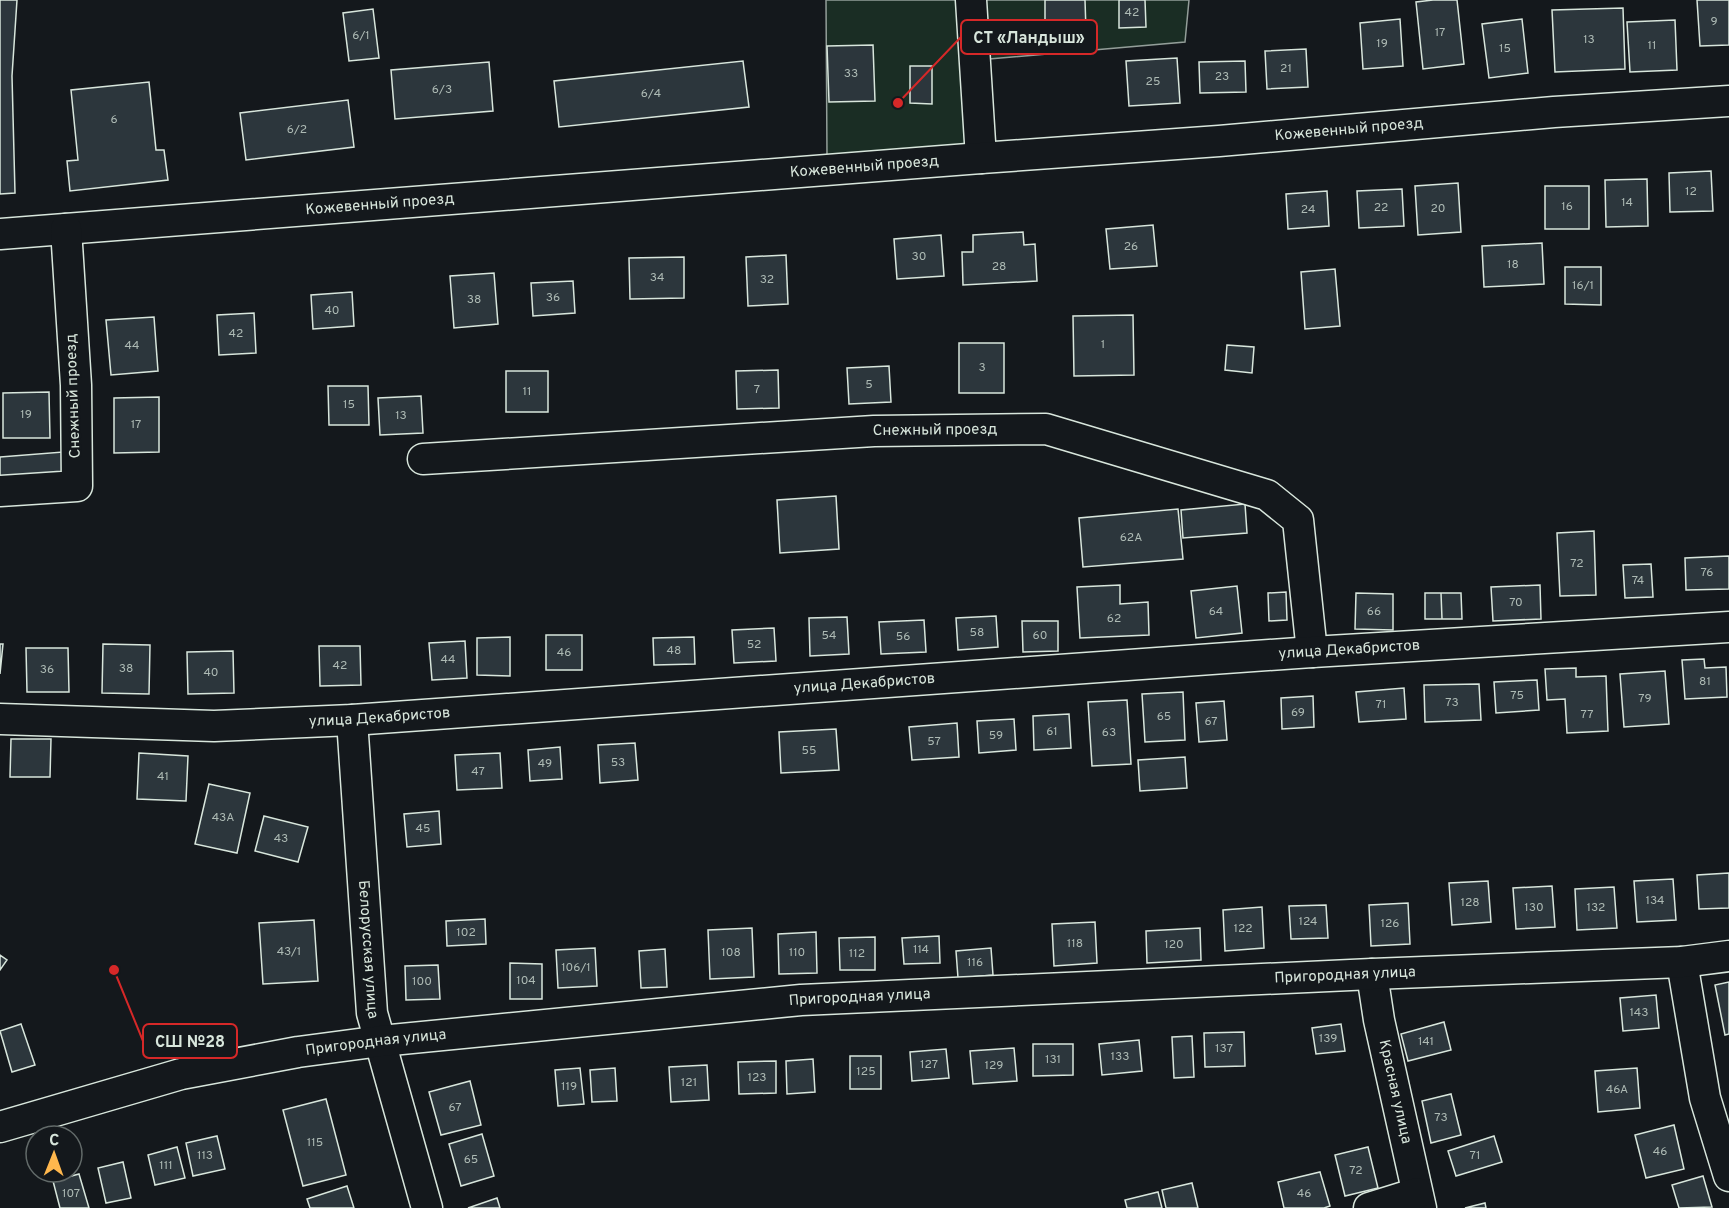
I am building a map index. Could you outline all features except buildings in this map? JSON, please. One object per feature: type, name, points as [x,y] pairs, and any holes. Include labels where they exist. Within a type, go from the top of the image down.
[{"type":"street","points":[[970,0],[981,158]]},
{"type":"street","name":"Кожевенный проезд","points":[[0,234],[1220,141],[1554,112],[1729,101]]},
{"type":"street","name":"Снежный проезд","points":[[0,491],[77,486],[76,384],[66,229]]},
{"type":"street","name":"Снежный проезд","points":[[423,459],[873,431],[1046,429],[1266,495],[1298,520],[1312,652]]},
{"type":"street","name":"улица Декабристов","points":[[0,718],[214,726],[352,720],[1312,652],[1729,627]]},
{"type":"street","name":"Белорусская улица","points":[[352,720],[372,1012],[427,1208]]},
{"type":"street","name":"Пригородная улица","points":[[0,1127],[181,1074],[298,1052],[381,1041],[801,1000],[1682,962],[1729,956]]},
{"type":"street","points":[[1682,962],[1705,1098],[1729,1176]]},
{"type":"street","name":"Красная улица","points":[[1372,974],[1378,1020],[1419,1200]]},
{"type":"street","points":[[1369,1208],[1419,1200]]},
{"type":"green space","points":[[826,0],[1189,0],[1185,42],[966,61],[974,145],[827,156]]},
{"type":"place","name":"СТ «Ландыш»","points":[[898,103]]},
{"type":"place","name":"СШ №28","points":[[114,970]]}]
